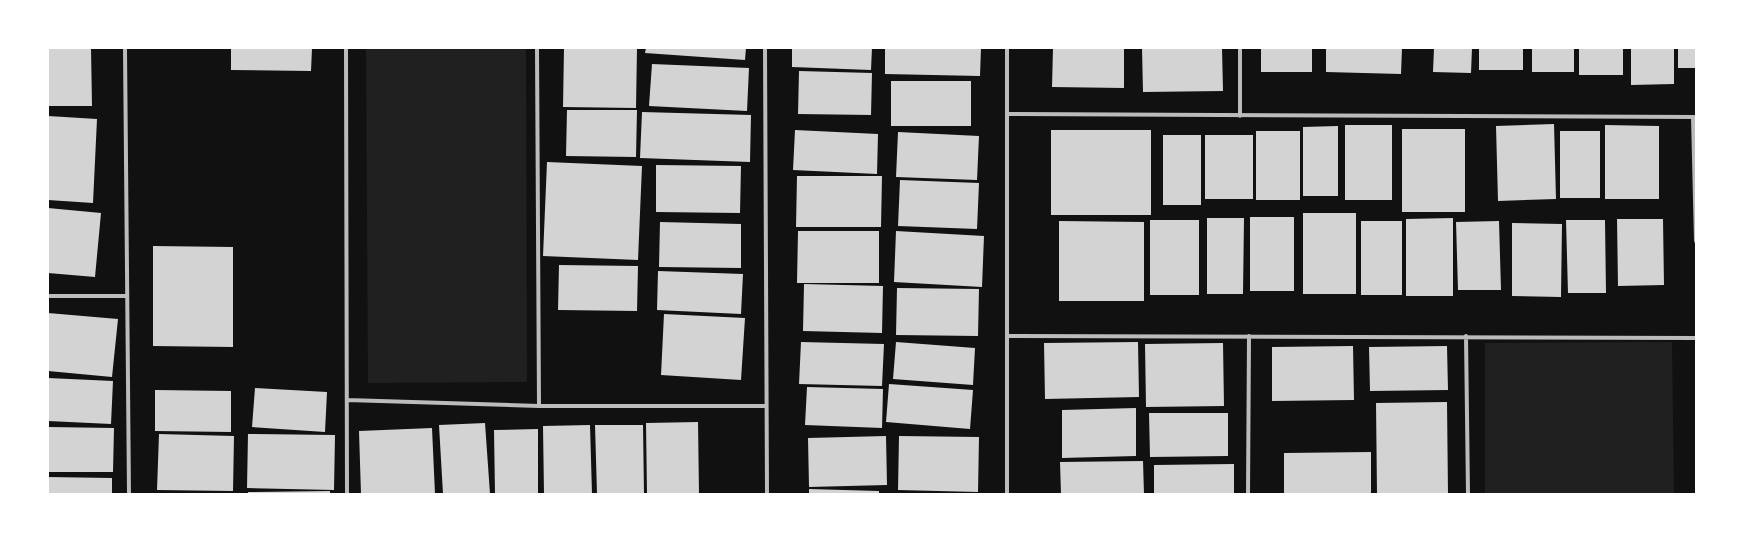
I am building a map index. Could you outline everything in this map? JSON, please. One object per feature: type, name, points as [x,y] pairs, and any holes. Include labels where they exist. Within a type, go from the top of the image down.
[{"type":"street","points":[[125,48],[129,494]]},
{"type":"street","points":[[346,48],[347,494]]},
{"type":"street","points":[[537,48],[539,406]]},
{"type":"street","points":[[765,48],[767,494]]},
{"type":"street","points":[[1007,48],[1007,494]]},
{"type":"street","points":[[1240,48],[1240,116]]},
{"type":"street","points":[[1007,114],[1695,117],[1696,241]]},
{"type":"street","points":[[48,296],[127,296]]},
{"type":"street","points":[[1008,336],[1466,336],[1696,338]]},
{"type":"street","points":[[1248,494],[1249,336]]},
{"type":"street","points":[[1466,336],[1468,494]]},
{"type":"street","points":[[347,400],[539,406],[766,406]]},
{"type":"shaded area","points":[[366,48],[526,48],[527,382],[368,383]]},
{"type":"shaded area","points":[[1672,342],[1674,494],[1485,494],[1485,343]]},
{"type":"building","points":[[48,48],[91,48],[92,106],[48,106]]},
{"type":"building","points":[[231,48],[312,48],[311,71],[231,70]]},
{"type":"building","points":[[564,48],[637,48],[636,108],[563,107]]},
{"type":"building","points":[[646,48],[746,48],[745,60],[645,53]]},
{"type":"building","points":[[792,48],[872,48],[871,70],[792,67]]},
{"type":"building","points":[[885,48],[981,48],[980,76],[885,74]]},
{"type":"building","points":[[1053,48],[1124,48],[1124,88],[1052,87]]},
{"type":"building","points":[[1142,48],[1222,48],[1223,91],[1143,92]]},
{"type":"building","points":[[1261,48],[1312,48],[1312,72],[1261,72]]},
{"type":"building","points":[[1326,48],[1402,48],[1401,74],[1326,72]]},
{"type":"building","points":[[1434,48],[1472,48],[1471,73],[1433,72]]},
{"type":"building","points":[[1479,48],[1523,48],[1523,70],[1479,70]]},
{"type":"building","points":[[1532,48],[1574,48],[1574,72],[1532,72]]},
{"type":"building","points":[[1579,48],[1623,48],[1623,75],[1579,75]]},
{"type":"building","points":[[1631,48],[1674,48],[1674,84],[1631,85]]},
{"type":"building","points":[[1678,48],[1696,48],[1696,68],[1678,68]]},
{"type":"building","points":[[652,64],[749,68],[747,111],[649,106]]},
{"type":"building","points":[[799,71],[872,73],[871,115],[798,114]]},
{"type":"building","points":[[891,81],[971,81],[971,126],[891,126]]},
{"type":"building","points":[[567,110],[637,110],[636,157],[566,156]]},
{"type":"building","points":[[642,112],[751,115],[750,162],[640,158]]},
{"type":"building","points":[[48,116],[97,119],[93,203],[48,200]]},
{"type":"building","points":[[1554,124],[1556,199],[1498,201],[1496,126]]},
{"type":"building","points":[[1345,125],[1392,125],[1392,200],[1345,200]]},
{"type":"building","points":[[1605,125],[1659,126],[1659,199],[1605,199]]},
{"type":"building","points":[[1338,126],[1338,196],[1303,196],[1303,127]]},
{"type":"building","points":[[1402,129],[1465,129],[1465,212],[1402,212]]},
{"type":"building","points":[[795,130],[878,134],[877,174],[793,170]]},
{"type":"building","points":[[1051,130],[1151,130],[1151,215],[1051,215]]},
{"type":"building","points":[[1256,131],[1300,131],[1300,200],[1256,200]]},
{"type":"building","points":[[1560,131],[1600,131],[1600,198],[1560,198]]},
{"type":"building","points":[[898,132],[979,136],[977,180],[896,177]]},
{"type":"building","points":[[1163,135],[1201,135],[1201,205],[1163,205]]},
{"type":"building","points":[[1205,135],[1253,135],[1253,199],[1205,199]]},
{"type":"building","points":[[547,162],[642,166],[638,260],[543,256]]},
{"type":"building","points":[[656,165],[741,166],[740,213],[656,212]]},
{"type":"building","points":[[797,176],[882,176],[881,227],[796,227]]},
{"type":"building","points":[[900,180],[979,183],[977,229],[898,226]]},
{"type":"building","points":[[48,208],[101,213],[95,277],[48,273]]},
{"type":"building","points":[[1303,213],[1356,213],[1356,294],[1303,294]]},
{"type":"building","points":[[1250,217],[1294,217],[1294,291],[1250,291]]},
{"type":"building","points":[[1207,218],[1244,218],[1243,294],[1207,294]]},
{"type":"building","points":[[1453,218],[1453,296],[1406,296],[1406,219]]},
{"type":"building","points":[[1617,219],[1663,219],[1664,285],[1618,286]]},
{"type":"building","points":[[1150,220],[1199,220],[1199,295],[1150,295]]},
{"type":"building","points":[[1566,220],[1605,220],[1606,293],[1568,293]]},
{"type":"building","points":[[1059,221],[1144,222],[1144,301],[1059,301]]},
{"type":"building","points":[[1361,221],[1402,221],[1402,295],[1361,295]]},
{"type":"building","points":[[1499,221],[1501,290],[1458,290],[1456,222]]},
{"type":"building","points":[[660,222],[741,224],[741,268],[659,267]]},
{"type":"building","points":[[1512,223],[1562,224],[1561,297],[1512,296]]},
{"type":"building","points":[[798,231],[879,231],[879,283],[797,283]]},
{"type":"building","points":[[896,231],[984,236],[982,287],[894,282]]},
{"type":"building","points":[[153,246],[233,247],[233,347],[153,346]]},
{"type":"building","points":[[559,265],[638,266],[637,311],[558,310]]},
{"type":"building","points":[[658,271],[743,274],[741,314],[657,310]]},
{"type":"building","points":[[804,284],[883,286],[882,333],[803,331]]},
{"type":"building","points":[[897,288],[979,289],[978,336],[896,335]]},
{"type":"building","points":[[48,313],[118,319],[112,377],[48,371]]},
{"type":"building","points":[[664,314],[745,318],[741,380],[661,375]]},
{"type":"building","points":[[801,342],[884,344],[882,386],[799,384]]},
{"type":"building","points":[[896,342],[975,348],[973,385],[893,379]]},
{"type":"building","points":[[1138,342],[1139,397],[1045,399],[1044,343]]},
{"type":"building","points":[[1223,343],[1224,406],[1146,407],[1145,344]]},
{"type":"building","points":[[1353,346],[1354,400],[1272,401],[1272,347]]},
{"type":"building","points":[[1447,346],[1448,390],[1370,391],[1369,347]]},
{"type":"building","points":[[48,378],[113,381],[111,424],[48,421]]},
{"type":"building","points":[[889,384],[973,390],[970,429],[886,422]]},
{"type":"building","points":[[807,387],[883,389],[882,428],[805,425]]},
{"type":"building","points":[[255,388],[327,392],[325,432],[252,427]]},
{"type":"building","points":[[155,390],[231,391],[231,432],[155,431]]},
{"type":"building","points":[[1447,402],[1448,494],[1377,494],[1376,403]]},
{"type":"building","points":[[1136,408],[1136,456],[1062,458],[1062,410]]},
{"type":"building","points":[[1149,413],[1228,413],[1228,456],[1150,457]]},
{"type":"building","points":[[698,422],[699,494],[647,494],[646,423]]},
{"type":"building","points":[[485,423],[490,494],[443,494],[439,425]]},
{"type":"building","points":[[590,425],[592,494],[544,494],[543,426]]},
{"type":"building","points":[[595,425],[643,425],[644,494],[597,494]]},
{"type":"building","points":[[48,427],[114,428],[113,472],[48,472]]},
{"type":"building","points":[[432,428],[435,494],[361,494],[359,431]]},
{"type":"building","points":[[538,429],[538,494],[495,494],[494,430]]},
{"type":"building","points":[[159,434],[234,436],[233,491],[157,490]]},
{"type":"building","points":[[248,434],[335,435],[334,490],[247,488]]},
{"type":"building","points":[[886,436],[887,485],[809,487],[808,438]]},
{"type":"building","points":[[899,436],[979,437],[978,492],[898,490]]},
{"type":"building","points":[[1371,452],[1371,494],[1284,494],[1284,453]]},
{"type":"building","points":[[1143,461],[1144,494],[1061,494],[1060,462]]},
{"type":"building","points":[[1234,464],[1234,494],[1154,494],[1154,465]]},
{"type":"building","points":[[48,477],[112,478],[112,494],[48,494]]},
{"type":"building","points":[[809,489],[879,491],[879,494],[809,494]]},
{"type":"building","points":[[330,491],[330,494],[248,494],[248,492]]}]
